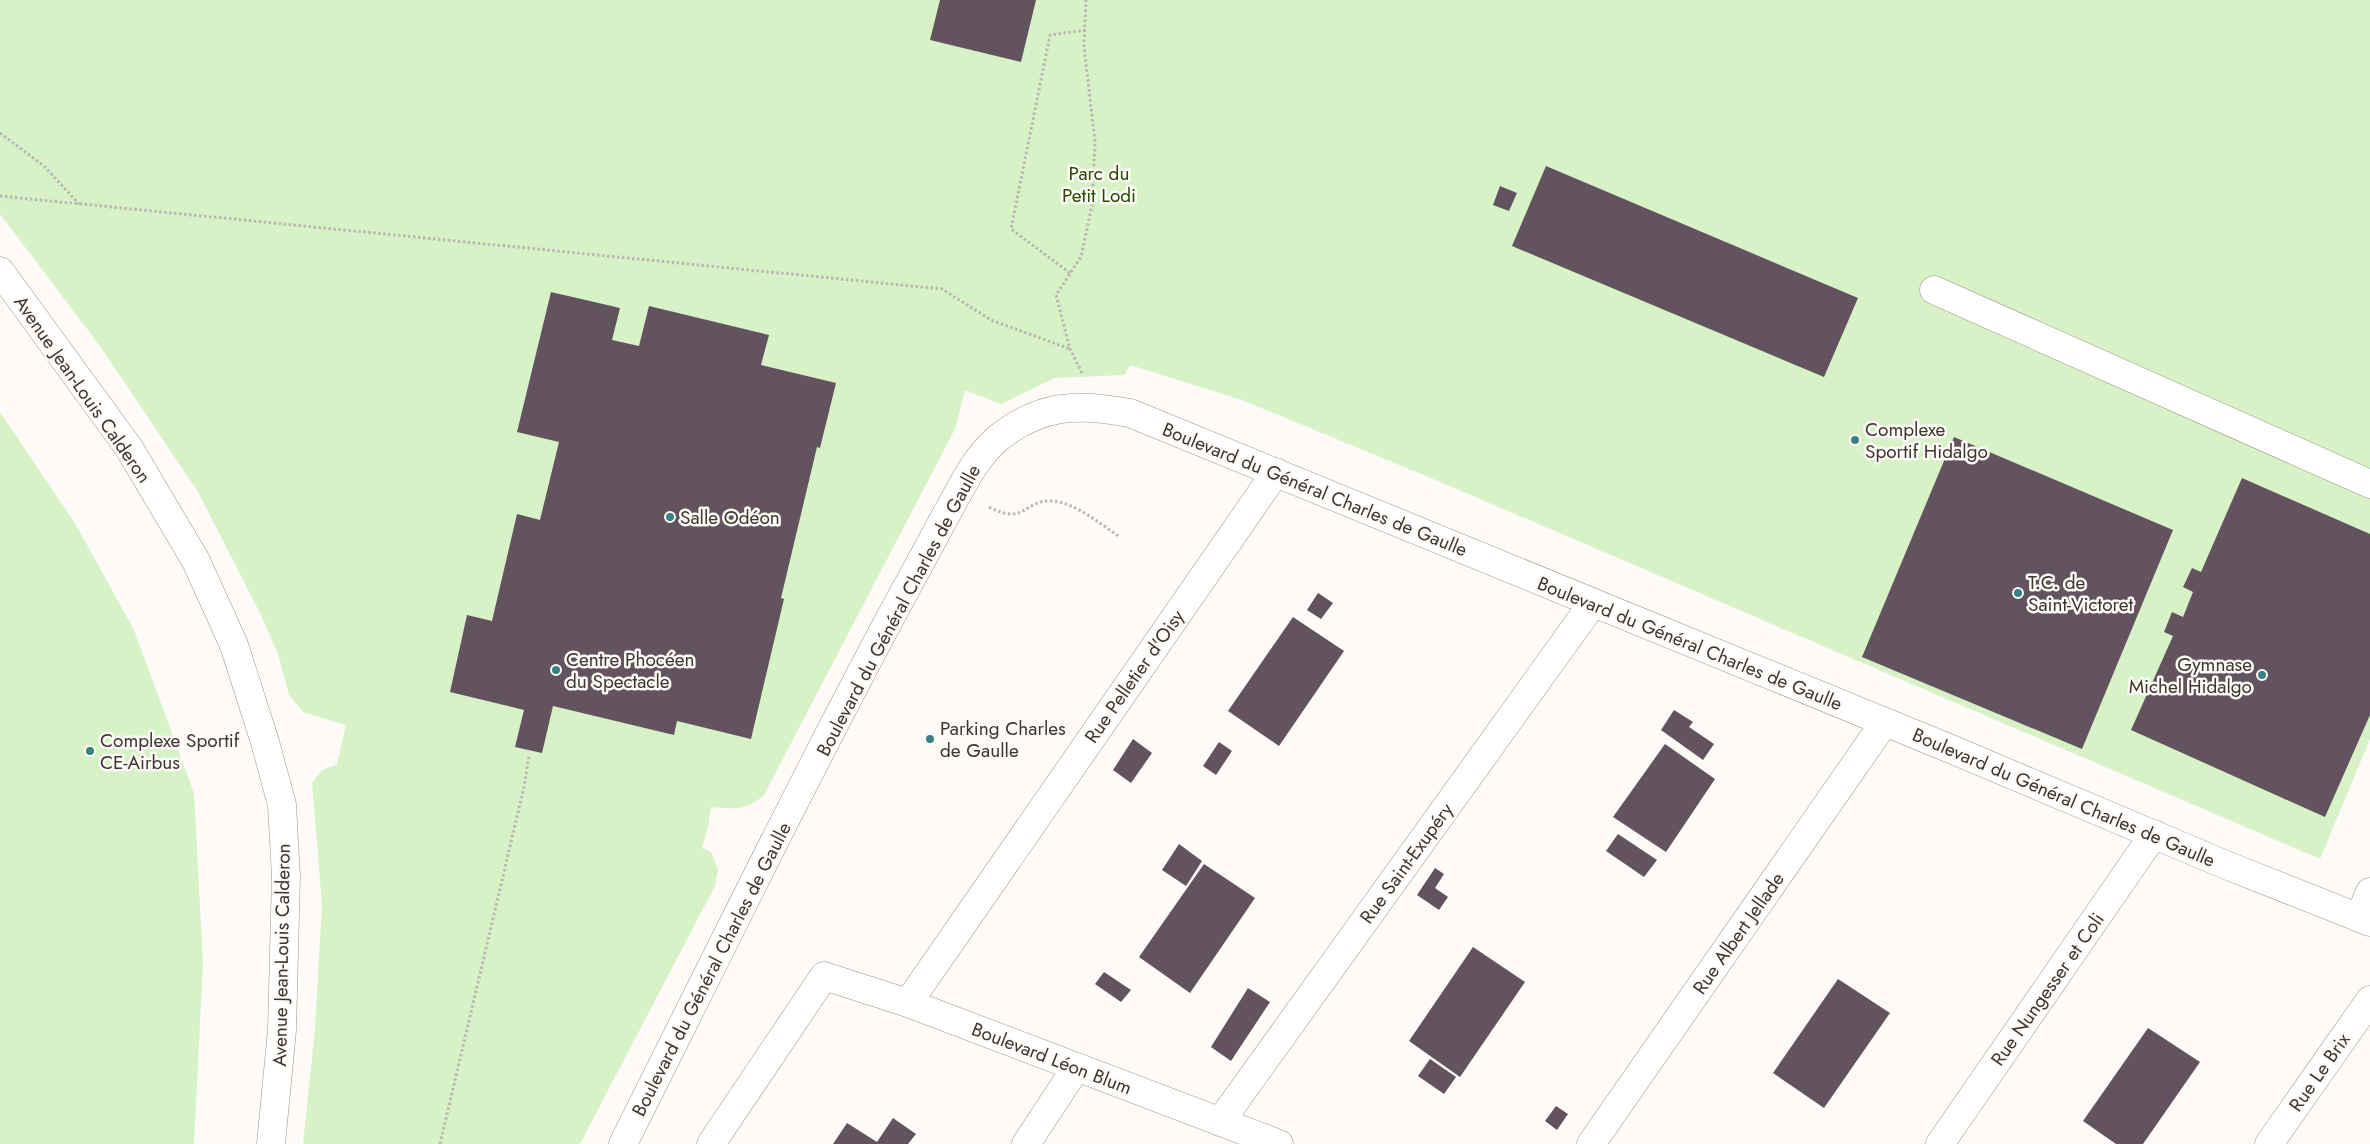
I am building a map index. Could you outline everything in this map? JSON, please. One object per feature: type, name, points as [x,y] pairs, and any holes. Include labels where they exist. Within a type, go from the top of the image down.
[{"type":"street","name":"Avenue Jean-Louis Calderon","points":[[0,272],[129,448],[196,561],[234,645],[265,742],[282,805],[286,877],[282,1030],[272,1144]]},
{"type":"street","points":[[1934,290],[2370,484]]},
{"type":"street","name":"Boulevard du Général Charles de Gaulle","points":[[623,1144],[739,912],[883,632],[974,465],[995,441],[1018,423],[1048,411],[1075,406],[1100,407],[1130,413],[1884,722],[2226,865],[2364,920]]},
{"type":"street","name":"Rue Pelletier d'Oisy","points":[[908,1003],[1276,472]]},
{"type":"street","name":"Rue Saint-Exupéry","points":[[1220,1122],[1593,603]]},
{"type":"street","name":"Rue Albert Jellade","points":[[1591,1144],[1884,722]]},
{"type":"street","name":"Rue Nungesser et Coli","points":[[1940,1144],[2154,834]]},
{"type":"street","points":[[2364,920],[2370,892]]},
{"type":"street","name":"Boulevard Léon Blum","points":[[711,1144],[824,976],[908,1003],[1278,1144]]},
{"type":"street","name":"Rue Le Brix","points":[[2269,1144],[2370,1000]]},
{"type":"street","points":[[1026,1144],[1076,1068]]},
{"type":"path","points":[[1086,0],[1084,47],[1095,141],[1092,205],[1080,257],[1056,295],[1070,349],[1100,407]]},
{"type":"path","points":[[1070,273],[1011,229],[1050,36],[1085,30]]},
{"type":"path","points":[[0,133],[44,166],[79,204]]},
{"type":"path","points":[[0,196],[942,289],[991,320],[1070,349]]},
{"type":"path","points":[[985,505],[998,512],[1018,515],[1049,501],[1066,503],[1120,537]]},
{"type":"path","points":[[440,1144],[524,787],[529,756]]},
{"type":"green space","name":"Parc du Petit Lodi","points":[[0,0],[2370,0],[2370,739],[2320,859],[1438,481],[1242,400],[1130,365],[1124,375],[1055,378],[1001,404],[965,390],[955,429],[764,795],[751,804],[739,808],[711,807],[702,848],[711,852],[718,869],[715,886],[580,1144],[303,1144],[315,1030],[322,904],[312,783],[321,771],[337,764],[346,725],[303,712],[289,695],[278,654],[261,615],[198,492],[100,346],[0,214]]},
{"type":"green space","name":"Complexe Sportif CE-Airbus","points":[[0,412],[76,525],[134,630],[194,793],[203,963],[194,1144],[0,1144]]},
{"type":"building","points":[[940,0],[1036,0],[1021,62],[930,40]]},
{"type":"building","points":[[1546,166],[1858,298],[1824,377],[1512,246]]},
{"type":"building","points":[[1500,186],[1517,193],[1509,211],[1493,205]]},
{"type":"building","name":"Salle Odéon","points":[[551,292],[620,308],[612,340],[639,346],[649,306],[769,335],[761,365],[836,383],[820,448],[817,447],[781,598],[784,599],[751,739],[677,721],[674,735],[553,706],[542,753],[515,747],[524,710],[450,692],[467,615],[492,621],[517,514],[540,520],[559,442],[517,432]]},
{"type":"building","name":"T.C. de Saint-Victoret","points":[[1954,437],[2173,530],[2082,749],[1862,657]]},
{"type":"building","name":"Gymnase Michel Hidalgo","points":[[2242,478],[2370,534],[2370,715],[2325,817],[2131,730],[2173,636],[2164,632],[2172,612],[2183,617],[2193,592],[2183,587],[2192,568],[2201,572]]},
{"type":"building","points":[[1318,593],[1333,603],[1321,619],[1307,610]]},
{"type":"building","points":[[1293,617],[1344,651],[1279,746],[1228,711]]},
{"type":"building","points":[[1674,710],[1693,722],[1689,727],[1714,744],[1703,760],[1661,730]]},
{"type":"building","points":[[1133,739],[1152,753],[1131,783],[1113,770]]},
{"type":"building","points":[[1219,742],[1232,751],[1216,775],[1203,766]]},
{"type":"building","points":[[1665,744],[1715,779],[1666,852],[1613,817]]},
{"type":"building","points":[[1618,834],[1657,860],[1644,877],[1606,851]]},
{"type":"building","points":[[1179,844],[1202,861],[1186,886],[1162,870]]},
{"type":"building","points":[[1204,864],[1255,898],[1190,993],[1139,957]]},
{"type":"building","points":[[1435,868],[1444,874],[1435,888],[1448,897],[1439,910],[1417,895]]},
{"type":"building","points":[[1473,947],[1525,982],[1460,1077],[1409,1041]]},
{"type":"building","points":[[1104,972],[1131,990],[1121,1002],[1095,984]]},
{"type":"building","points":[[1838,979],[1890,1013],[1824,1108],[1773,1073]]},
{"type":"building","points":[[1248,988],[1270,1002],[1231,1061],[1211,1047]]},
{"type":"building","points":[[2148,1028],[2200,1062],[2143,1144],[2116,1144],[2083,1121]]},
{"type":"building","points":[[1430,1059],[1456,1077],[1444,1094],[1418,1076]]},
{"type":"building","points":[[1556,1106],[1568,1114],[1557,1130],[1545,1121]]},
{"type":"building","points":[[893,1118],[916,1134],[908,1144],[833,1144],[847,1123],[877,1142]]},
{"type":"place","name":"Complexe Sportif Hidalgo","points":[[1855,440]]},
{"type":"place","name":"Salle Odéon","points":[[670,517]]},
{"type":"place","name":"T.C. de Saint-Victoret","points":[[2018,593]]},
{"type":"place","name":"Centre Phocéen du Spectacle","points":[[556,670]]},
{"type":"place","name":"Gymnase Michel Hidalgo","points":[[2262,675]]},
{"type":"place","name":"Parking Charles de Gaulle","points":[[930,739]]},
{"type":"place","name":"Complexe Sportif CE-Airbus","points":[[90,751]]}]
